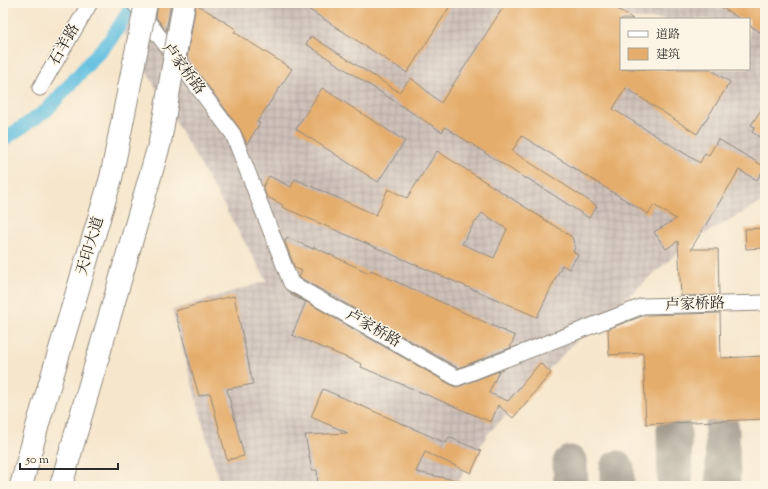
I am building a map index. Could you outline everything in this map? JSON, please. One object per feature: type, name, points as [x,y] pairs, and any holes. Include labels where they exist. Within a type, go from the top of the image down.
[{"type":"main road","name":"天印大道","points":[[21,486],[39,420],[111,178],[146,3]]},
{"type":"main road","points":[[61,486],[160,142],[184,3]]},
{"type":"street","name":"石羊路","points":[[40,88],[90,3]]},
{"type":"street","name":"卢家桥路","points":[[134,3],[233,134],[291,283],[457,378],[643,306],[765,303]]},
{"type":"shaded area","points":[[143,3],[765,3],[765,200],[689,243],[572,345],[488,434],[455,486],[220,486],[172,310],[267,281],[124,32]]},
{"type":"building","points":[[158,3],[171,3],[166,31],[156,17]]},
{"type":"building","points":[[299,3],[452,3],[407,73]]},
{"type":"building","points":[[506,3],[608,3],[631,18],[620,18],[620,70],[712,70],[730,82],[697,134],[626,88],[613,109],[700,163],[705,153],[709,155],[718,139],[765,167],[757,180],[739,170],[691,249],[718,249],[719,295],[681,296],[678,241],[666,249],[654,232],[676,219],[654,205],[648,214],[522,136],[512,151],[597,206],[589,218],[445,127],[442,132],[306,44],[311,36],[399,92],[411,78],[441,103]]},
{"type":"building","points":[[715,3],[765,3],[765,35],[750,26],[750,18],[738,18]]},
{"type":"building","points":[[196,4],[236,29],[234,32],[292,69],[257,122],[260,123],[247,144],[240,129],[187,58]]},
{"type":"building","points":[[322,88],[405,141],[378,182],[296,129]]},
{"type":"building","points":[[765,104],[765,141],[752,132],[755,127],[751,125]]},
{"type":"building","points":[[437,151],[572,237],[575,248],[573,251],[578,255],[569,269],[562,265],[537,317],[282,207],[283,205],[267,197],[263,187],[269,176],[291,187],[295,179],[376,215],[388,189],[407,198]],"holes":[[[482,213],[507,229],[494,258],[462,244],[475,221],[476,222]]]},
{"type":"building","points":[[765,228],[765,248],[746,249],[745,229]]},
{"type":"building","points":[[287,237],[313,249],[314,247],[369,273],[371,270],[515,336],[510,348],[458,368],[299,277],[302,271],[295,268],[285,242]]},
{"type":"building","points":[[291,293],[456,387],[499,371],[489,393],[508,401],[540,363],[551,373],[513,418],[498,405],[491,422],[361,367],[362,364],[292,335],[306,302],[291,295]]},
{"type":"building","points":[[234,296],[253,384],[227,389],[244,456],[227,460],[210,393],[199,396],[175,311]]},
{"type":"building","points":[[720,313],[721,358],[765,356],[765,419],[646,424],[643,353],[609,355],[608,329],[645,315]]},
{"type":"building","points":[[323,389],[446,443],[449,437],[481,451],[471,473],[425,452],[416,472],[460,481],[459,486],[318,486],[317,470],[312,470],[305,435],[348,433],[311,417]]},
{"type":"waterway","points":[[3,140],[47,110],[110,40],[134,3]]},
{"type":"taxiway","points":[[722,429],[723,486]]},
{"type":"taxiway","points":[[674,430],[675,486]]},
{"type":"taxiway","points":[[570,463],[571,486]]},
{"type":"taxiway","points":[[617,468],[617,486]]}]
